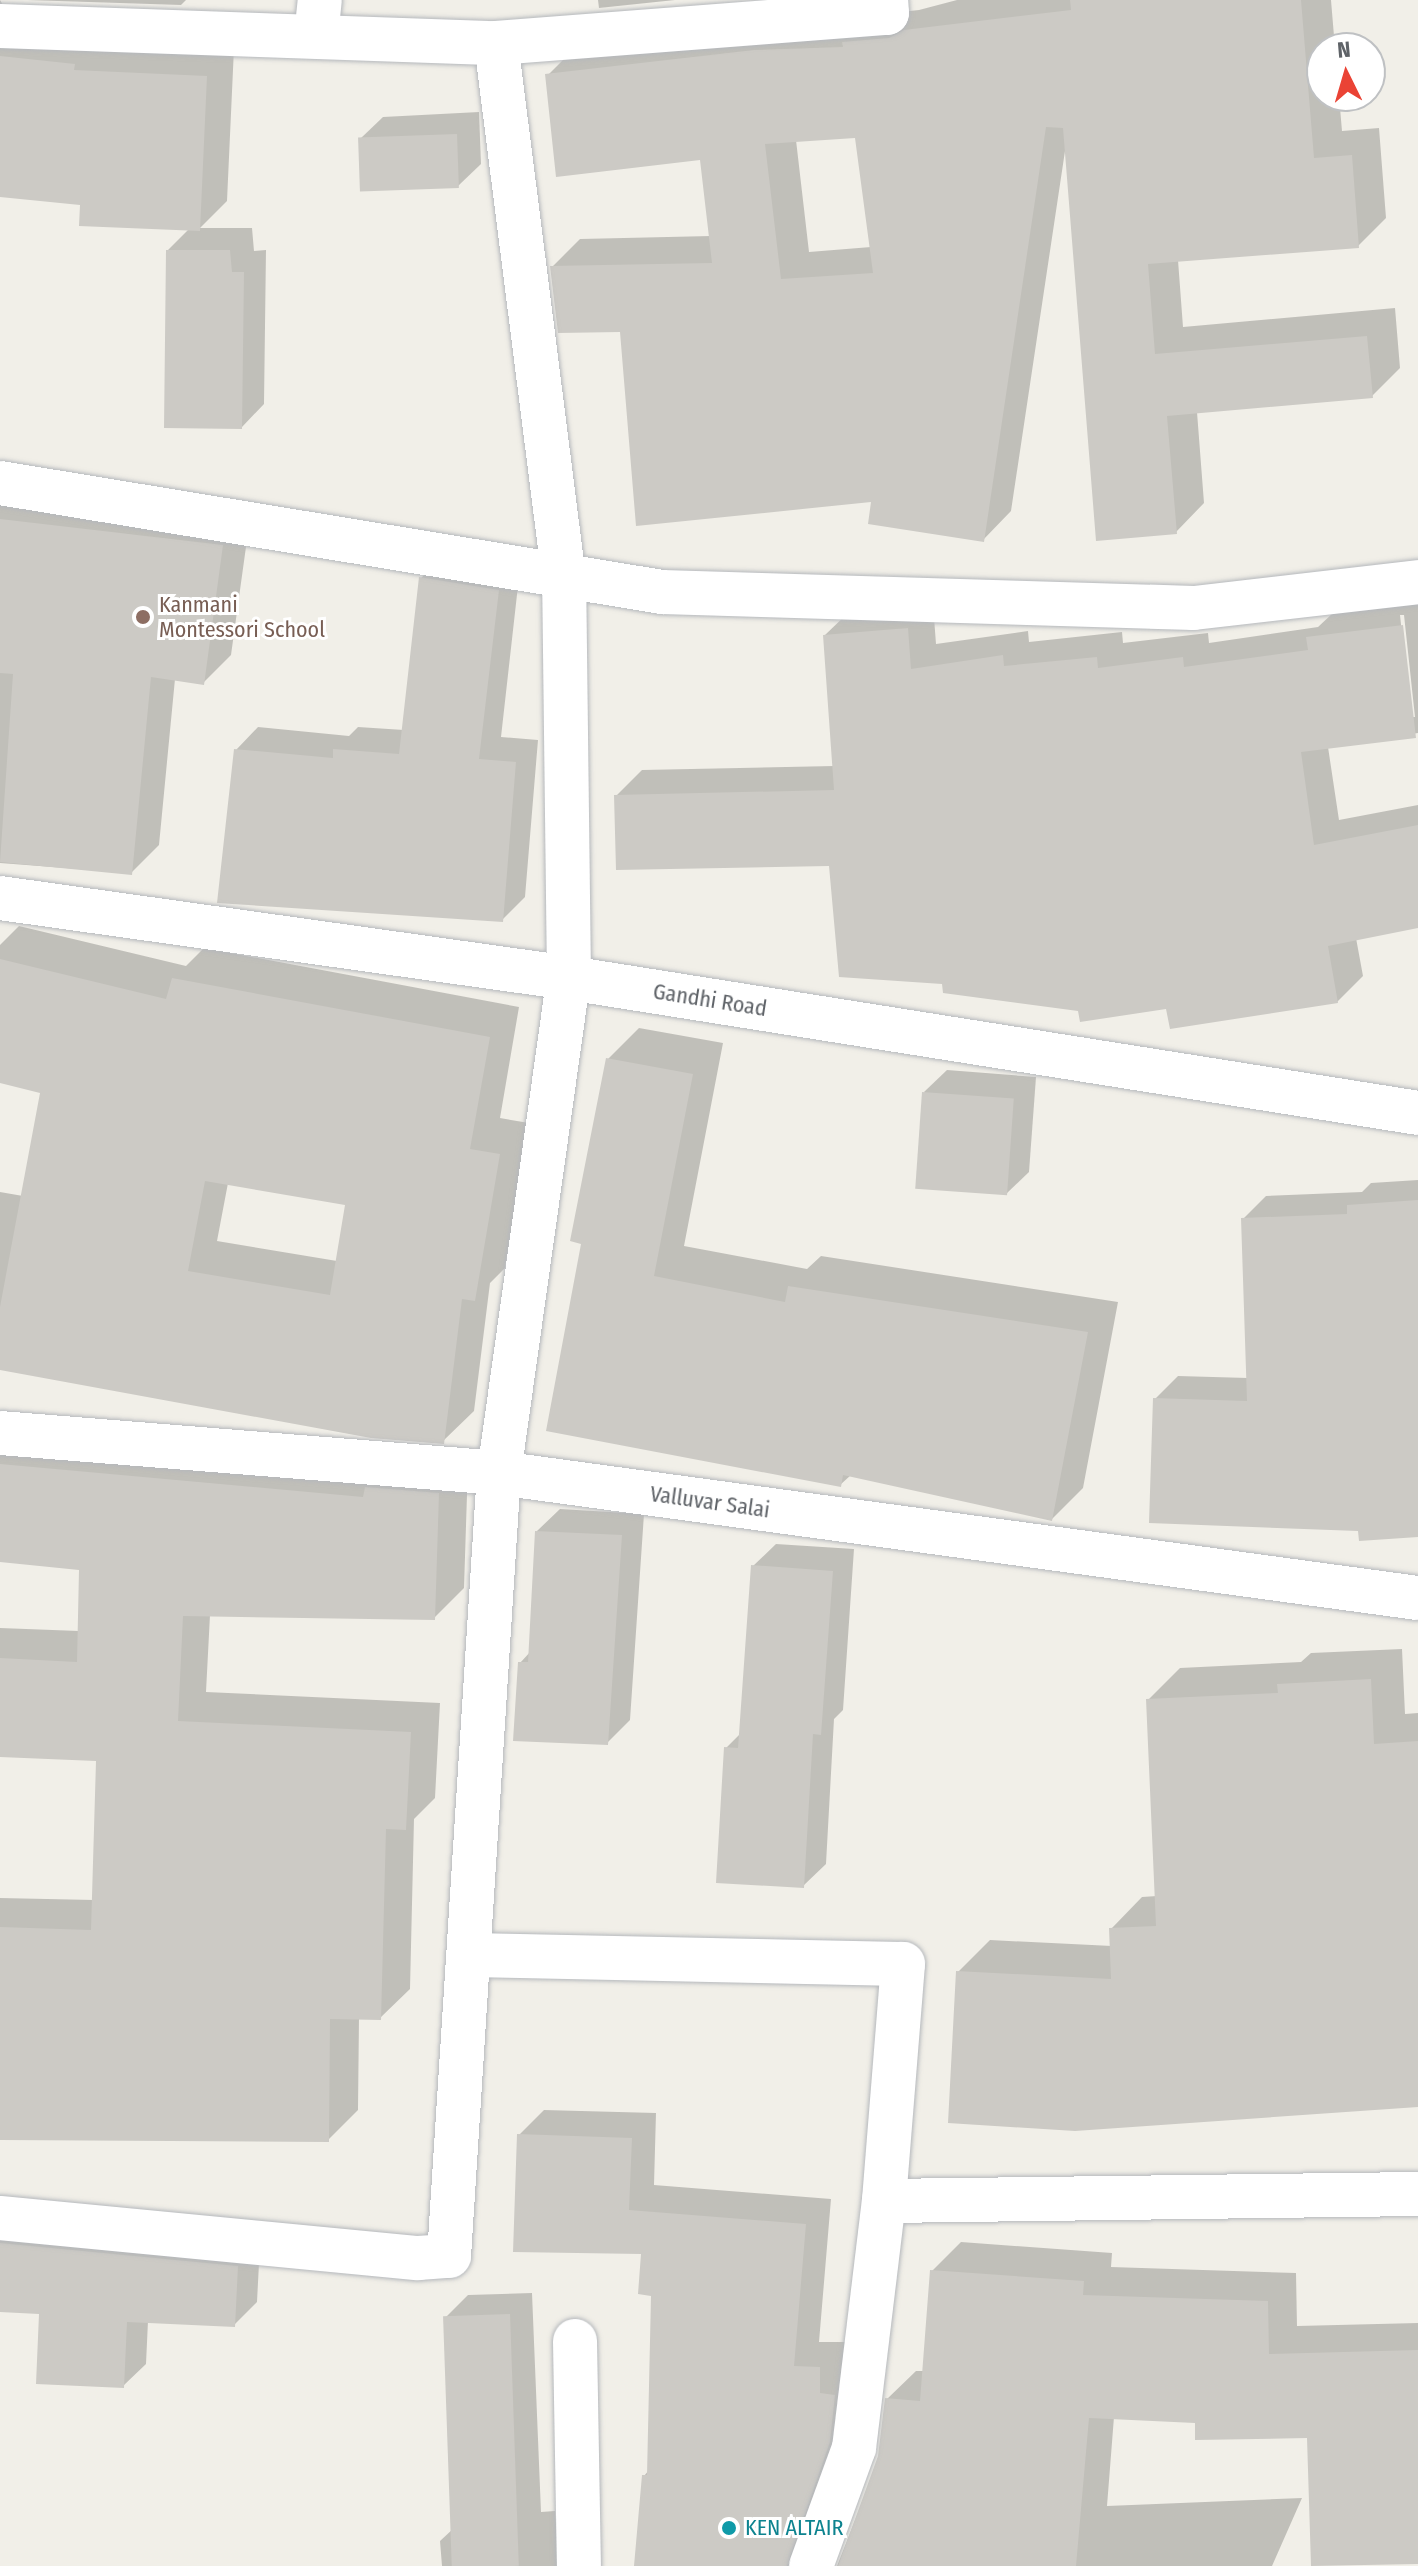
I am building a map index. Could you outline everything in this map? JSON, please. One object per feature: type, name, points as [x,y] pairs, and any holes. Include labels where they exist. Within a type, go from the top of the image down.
[{"type":"street","points":[[0,26],[318,18],[496,43],[887,13],[886,0]]},
{"type":"street","points":[[0,2218],[418,2258],[449,2256],[499,1473],[569,978],[564,579],[496,43]]},
{"type":"street","points":[[0,483],[564,579],[662,592],[1194,608],[1418,582]]},
{"type":"street","name":"Gandhi Road","points":[[0,898],[569,978],[1418,1113]]},
{"type":"street","name":"Valluvar Salai","points":[[0,1433],[499,1473],[1418,1598]]},
{"type":"street","points":[[470,1955],[903,1964],[884,2201],[854,2448],[811,2566]]},
{"type":"street","points":[[884,2201],[1418,2194]]},
{"type":"street","points":[[575,2341],[579,2566]]},
{"type":"building","points":[[1070,0],[1301,0],[1306,112],[1310,112],[1314,158],[1352,155],[1359,248],[1148,264],[1155,354],[1367,336],[1373,398],[1167,416],[1177,534],[1096,541],[1063,128],[1046,127],[984,542],[868,524],[871,502],[636,526],[620,332],[558,333],[550,266],[712,263],[700,160],[556,177],[545,74],[754,50],[843,47],[842,42],[889,38],[904,30],[1071,10]],"holes":[[[855,138],[873,273],[781,279],[765,144]]]},
{"type":"building","points":[[0,56],[75,64],[74,70],[207,76],[200,231],[79,226],[80,205],[0,197]]},
{"type":"building","points":[[457,134],[459,188],[360,191],[358,137]]},
{"type":"building","points":[[166,250],[230,250],[232,272],[244,272],[242,429],[164,428]]},
{"type":"building","points":[[0,519],[223,545],[204,685],[151,677],[132,875],[0,862],[13,674],[0,673]]},
{"type":"building","points":[[419,577],[499,590],[479,759],[516,762],[503,922],[217,903],[234,749],[333,758],[333,749],[399,754]]},
{"type":"building","points":[[1403,625],[1416,738],[1301,752],[1314,845],[1418,825],[1418,928],[1328,946],[1338,1003],[1170,1029],[1166,1009],[1080,1022],[1078,1011],[943,993],[942,984],[839,977],[829,866],[616,870],[614,795],[834,790],[823,635],[908,628],[911,669],[1003,655],[1004,666],[1097,657],[1098,668],[1183,657],[1184,667],[1308,650],[1306,637]]},
{"type":"building","points":[[0,959],[166,999],[172,978],[490,1037],[470,1149],[500,1154],[475,1301],[462,1299],[444,1444],[371,1438],[0,1370],[0,1307],[40,1093],[0,1083]],"holes":[[[205,1181],[345,1205],[330,1295],[188,1271]]]},
{"type":"building","points":[[606,1058],[693,1074],[654,1276],[785,1302],[788,1286],[1088,1332],[1052,1521],[843,1475],[841,1487],[546,1431],[581,1244],[570,1241]]},
{"type":"building","points":[[922,1092],[1014,1098],[1007,1195],[915,1189]]},
{"type":"building","points":[[1418,1200],[1418,1537],[1359,1541],[1358,1531],[1149,1523],[1153,1398],[1247,1401],[1241,1218],[1347,1214],[1347,1205]]},
{"type":"building","points":[[0,1464],[363,1497],[365,1487],[439,1493],[435,1620],[183,1616],[178,1721],[411,1732],[406,1830],[386,1829],[381,2020],[330,2019],[329,2142],[0,2140],[0,1927],[91,1930],[96,1761],[0,1757],[0,1658],[77,1662],[79,1570],[0,1562]]},
{"type":"building","points":[[535,1531],[622,1535],[608,1745],[513,1741],[518,1662],[528,1662]]},
{"type":"building","points":[[751,1565],[833,1571],[821,1735],[813,1734],[804,1888],[716,1883],[724,1747],[738,1748]]},
{"type":"building","points":[[1371,1679],[1374,1744],[1418,1741],[1418,2107],[1075,2131],[948,2123],[956,1971],[1111,1979],[1109,1928],[1156,1926],[1146,1699],[1278,1693],[1277,1684]]},
{"type":"building","points":[[517,2134],[632,2138],[629,2210],[806,2224],[794,2366],[820,2367],[820,2393],[835,2395],[830,2442],[787,2566],[634,2566],[642,2475],[647,2475],[651,2296],[638,2294],[641,2254],[513,2252]]},
{"type":"building","points":[[0,2243],[238,2266],[235,2327],[127,2322],[124,2388],[36,2384],[39,2314],[0,2312]]},
{"type":"building","points":[[930,2270],[1084,2281],[1083,2295],[1268,2301],[1269,2354],[1418,2350],[1418,2564],[1311,2566],[1307,2438],[1195,2440],[1195,2423],[1089,2418],[1076,2566],[838,2566],[878,2456],[885,2398],[920,2401]]},
{"type":"building","points":[[510,2314],[519,2566],[452,2566],[443,2316]]},
{"type":"place","name":"Kanmani Montessori School","points":[[143,617]]},
{"type":"place","name":"KEN ALTAIR","points":[[729,2528]]}]
